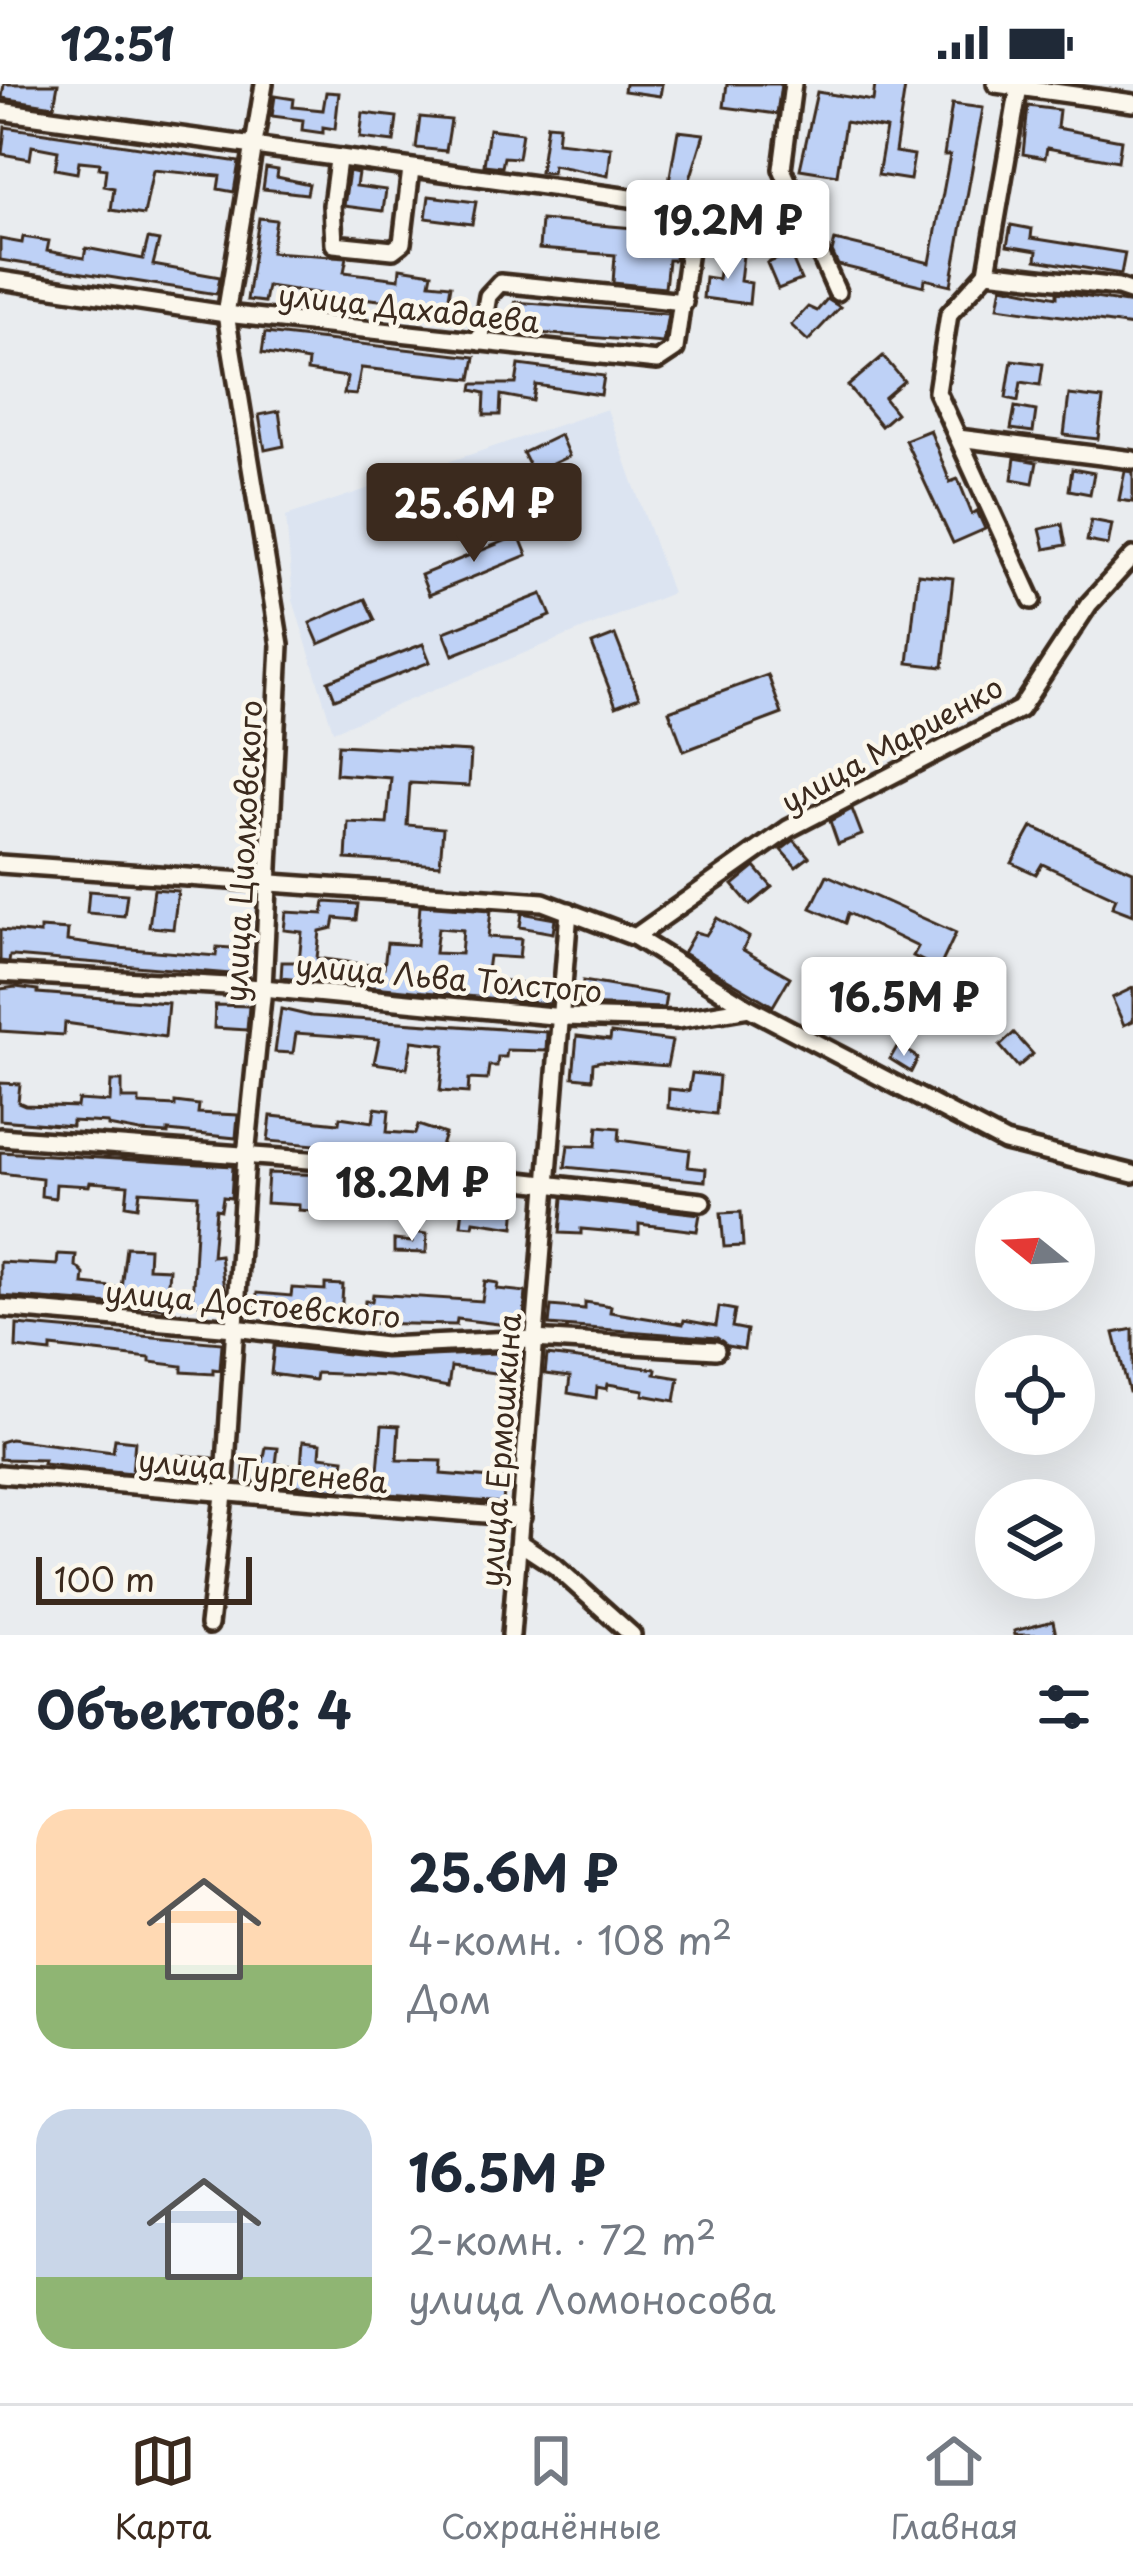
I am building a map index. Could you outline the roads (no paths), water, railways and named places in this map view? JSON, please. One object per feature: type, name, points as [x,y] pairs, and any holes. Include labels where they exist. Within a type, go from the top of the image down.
[{"type":"street","name":"улица Циолковского","points":[[209,1625],[224,1495],[246,1156],[263,988],[280,645],[226,314],[264,84]]},
{"type":"street","points":[[793,84],[782,170],[837,292]]},
{"type":"street","points":[[997,84],[1133,103]]},
{"type":"street","points":[[1027,87],[987,272],[949,314],[937,392],[1032,600]]},
{"type":"street","points":[[0,111],[410,169],[402,243],[393,250],[334,244],[338,160]]},
{"type":"street","name":"улица Дахадаева","points":[[0,280],[226,314],[657,362],[675,349],[694,215],[652,201],[410,169]]},
{"type":"street","points":[[987,272],[1118,286],[1133,292]]},
{"type":"street","points":[[480,342],[488,296],[500,284],[684,302]]},
{"type":"street","points":[[958,438],[1133,460]]},
{"type":"street","name":"улица Мариенко","points":[[635,937],[788,829],[1019,709],[1089,604],[1133,556]]},
{"type":"street","points":[[0,864],[543,902],[635,937],[749,1008],[1005,1142],[1133,1174]]},
{"type":"street","name":"улица Ермошкина","points":[[511,1635],[569,911]]},
{"type":"street","name":"улица Льва Толстого","points":[[0,973],[263,988],[563,1017],[676,1020],[749,1008]]},
{"type":"street","points":[[0,1137],[389,1166],[702,1202]]},
{"type":"street","name":"улица Достоевского","points":[[0,1309],[385,1346],[533,1339],[716,1350]]},
{"type":"street","name":"улица Тургенева","points":[[0,1474],[522,1517]]},
{"type":"street","points":[[520,1543],[555,1566],[632,1635]]}]
